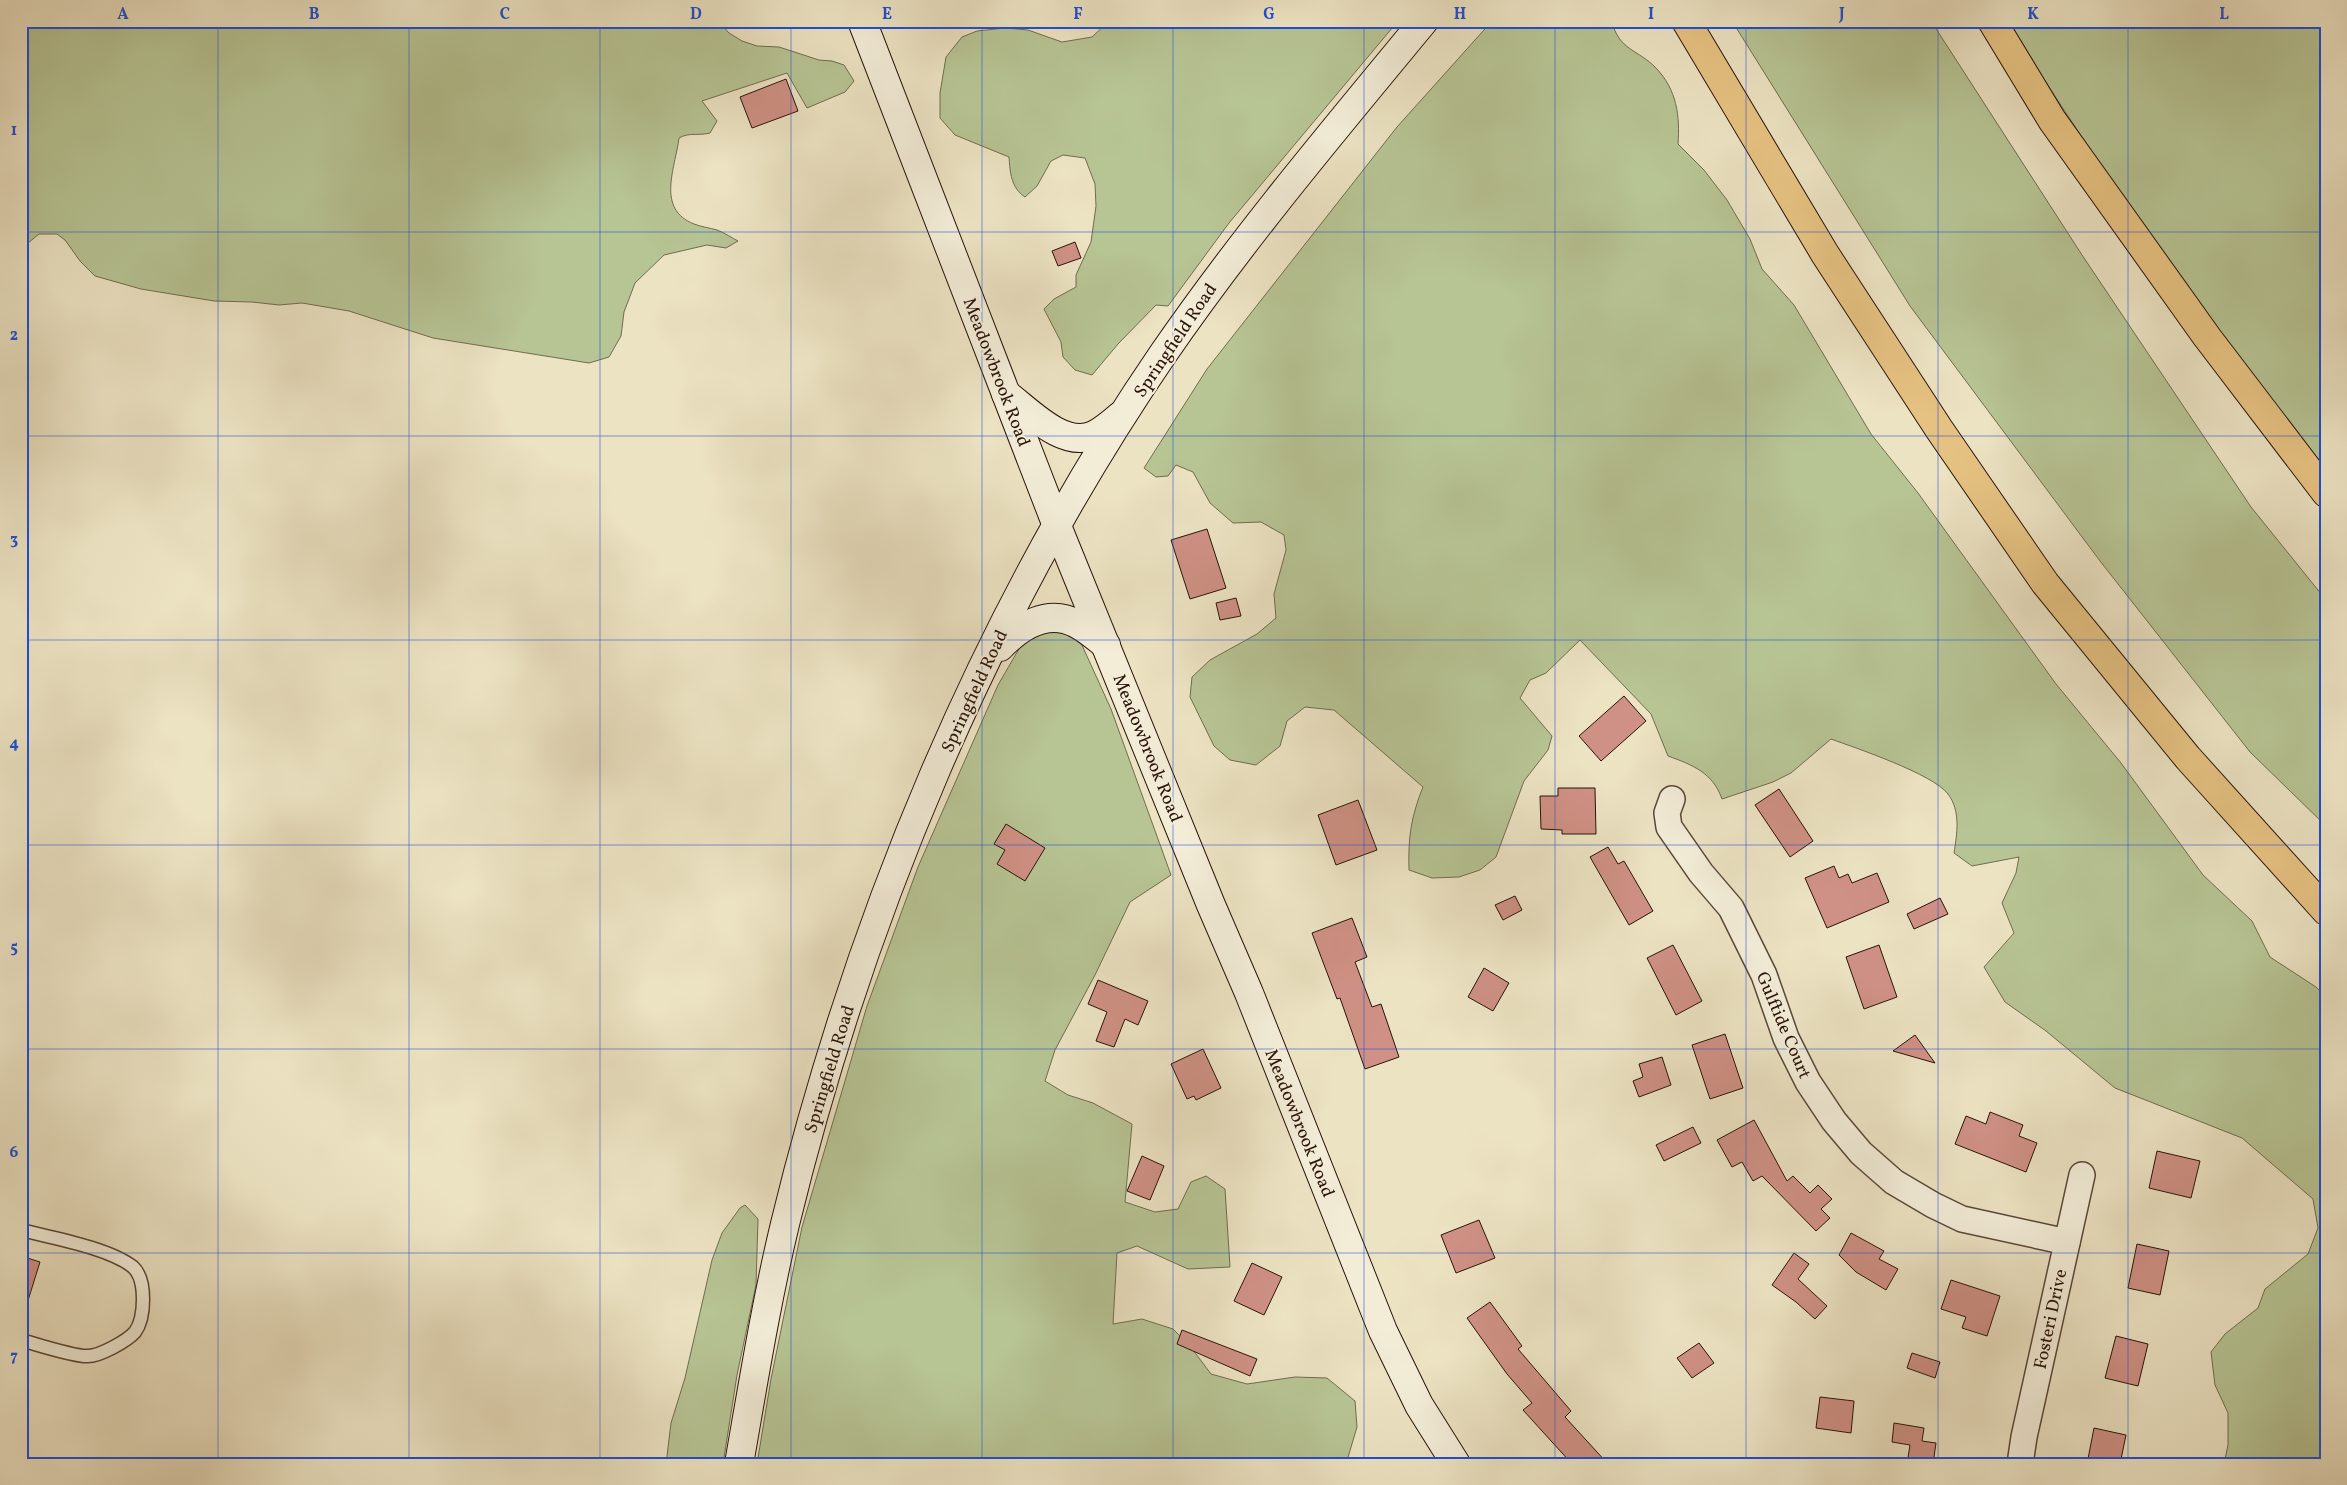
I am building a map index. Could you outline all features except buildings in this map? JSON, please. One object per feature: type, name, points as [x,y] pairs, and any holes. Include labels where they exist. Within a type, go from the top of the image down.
[{"type":"highway","points":[[1686,21],[1825,254],[1939,429],[2045,583],[2188,758],[2326,911]]},
{"type":"highway","points":[[1992,21],[2052,120],[2207,336],[2326,493]]},
{"type":"main road","name":"Meadowbrook Road","points":[[862,21],[1057,526],[1211,905],[1249,993],[1383,1331],[1419,1404],[1456,1464]]},
{"type":"main road","name":"Springfield Road","points":[[739,1464],[782,1241],[834,1048],[862,961],[896,868],[916,818],[987,660],[1057,526],[1160,358],[1209,288],[1293,180],[1424,21]]},
{"type":"main road","points":[[1006,394],[1049,427],[1075,438],[1092,436],[1129,409]]},
{"type":"main road","points":[[987,660],[1010,636],[1026,624],[1044,618],[1062,618],[1077,623],[1106,645]]},
{"type":"street","name":"Gulftide Court","points":[[1672,799],[1667,812],[1669,827],[1696,867],[1731,908],[1764,975],[1786,1038],[1808,1082],[1834,1121],[1861,1153],[1894,1182],[1962,1219],[2067,1242]]},
{"type":"street","name":"Fosteri Drive","points":[[2020,1464],[2024,1437],[2082,1175]]},
{"type":"lane","points":[[21,1230],[118,1257],[135,1269],[142,1282],[143,1308],[135,1331],[120,1344],[89,1357],[21,1340]]},
{"type":"green space","points":[[21,21],[718,21],[729,33],[742,41],[757,46],[779,47],[819,60],[832,61],[844,65],[854,81],[845,92],[807,108],[787,73],[702,101],[717,121],[710,133],[687,135],[679,138],[672,175],[671,198],[675,209],[682,217],[694,224],[720,231],[738,241],[726,248],[707,245],[664,255],[635,283],[624,312],[621,336],[609,357],[589,363],[433,338],[349,311],[302,303],[279,305],[214,301],[141,289],[95,276],[80,261],[65,240],[57,234],[39,234],[28,243],[21,243]]},
{"type":"green space","points":[[1109,21],[1398,21],[1229,223],[1168,306],[1156,305],[1118,344],[1092,375],[1075,370],[1063,357],[1061,342],[1044,309],[1054,299],[1076,287],[1076,275],[1091,242],[1096,206],[1095,184],[1085,158],[1063,155],[1051,161],[1037,186],[1025,197],[1014,184],[1009,157],[955,135],[940,118],[940,93],[946,57],[962,37],[977,31],[1005,28],[1028,30],[1062,42],[1092,37]]},
{"type":"green space","points":[[1492,21],[1612,21],[1615,31],[1624,44],[1649,62],[1663,76],[1669,85],[1676,104],[1678,144],[1704,170],[1727,200],[1750,239],[1762,269],[1794,305],[1871,434],[1918,493],[2056,684],[2121,763],[2203,875],[2252,921],[2270,957],[2316,987],[2326,997],[2326,1464],[2224,1464],[2228,1445],[2228,1413],[2215,1385],[2211,1352],[2225,1334],[2258,1308],[2265,1289],[2308,1254],[2318,1228],[2313,1199],[2242,1138],[2115,1088],[2046,1031],[2005,1002],[1984,967],[2014,933],[2002,903],[2016,873],[2019,857],[1972,866],[1954,853],[1957,823],[1955,808],[1948,794],[1940,786],[1893,762],[1831,739],[1791,773],[1773,782],[1722,799],[1708,776],[1686,763],[1668,756],[1651,714],[1580,640],[1546,673],[1530,680],[1520,698],[1552,736],[1548,750],[1524,781],[1496,857],[1480,870],[1459,877],[1432,878],[1409,870],[1411,827],[1423,787],[1334,710],[1305,707],[1287,721],[1280,746],[1256,765],[1230,760],[1214,746],[1190,697],[1192,677],[1210,660],[1257,634],[1276,618],[1274,594],[1286,550],[1284,535],[1261,522],[1233,523],[1210,503],[1193,472],[1176,465],[1168,476],[1156,477],[1144,468],[1207,369],[1397,127]]},
{"type":"green space","points":[[1732,21],[1931,21],[2082,255],[2251,507],[2326,600],[2326,826],[2250,752],[2100,561],[1910,306]]},
{"type":"green space","points":[[2007,21],[2326,21],[2326,473],[2242,363],[2161,251],[2082,137]]},
{"type":"green space","points":[[1047,627],[1066,631],[1081,643],[1111,709],[1171,875],[1130,902],[1095,975],[1055,1050],[1045,1081],[1068,1095],[1093,1103],[1132,1124],[1125,1202],[1155,1212],[1178,1209],[1191,1182],[1206,1176],[1225,1189],[1230,1267],[1188,1269],[1137,1246],[1117,1253],[1113,1324],[1142,1319],[1173,1329],[1190,1346],[1211,1374],[1247,1384],[1295,1377],[1327,1378],[1355,1401],[1357,1427],[1346,1464],[757,1464],[771,1379],[802,1227],[867,1006],[918,867],[998,685],[1027,635]]},
{"type":"green space","points":[[745,1205],[758,1219],[756,1285],[737,1375],[723,1464],[666,1464],[671,1423],[685,1378],[712,1260],[722,1233],[740,1208]]}]
